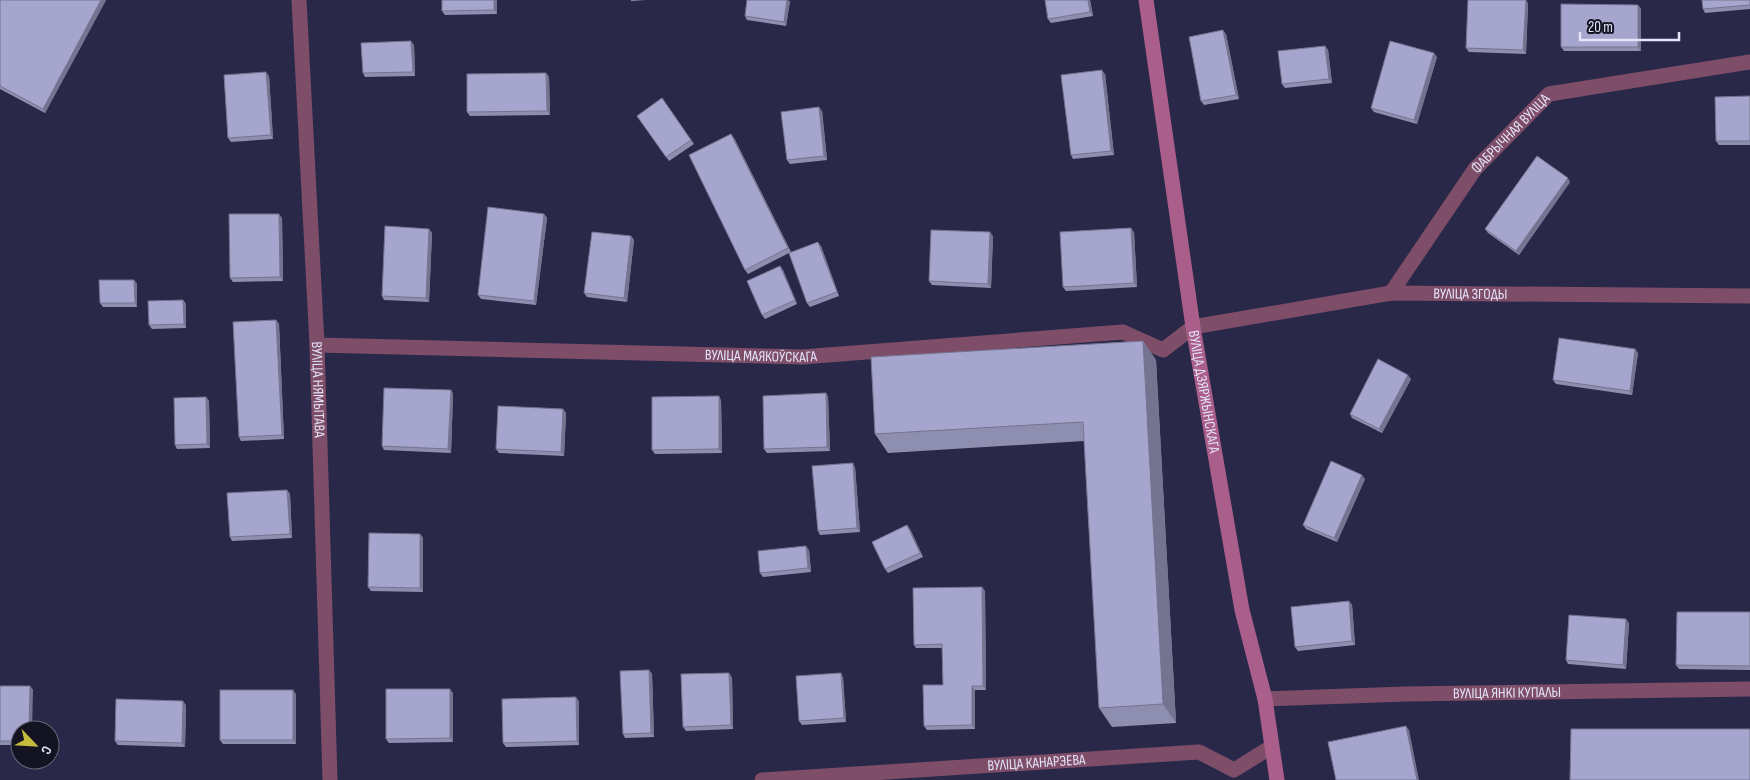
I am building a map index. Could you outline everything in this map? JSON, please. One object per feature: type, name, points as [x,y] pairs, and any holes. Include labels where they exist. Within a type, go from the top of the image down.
[{"type":"street","name":"ВУЛІЦА НЯМЫТАВА","points":[[299,0],[317,345],[330,780]]},
{"type":"street","name":"ВУЛІЦА ДЗЯРЖЫНСКАГА","points":[[1146,0],[1193,327],[1242,610],[1265,699],[1277,780]]},
{"type":"street","name":"ФАБРЫЧНАЯ ВУЛІЦА","points":[[1391,293],[1475,169],[1549,94],[1750,62]]},
{"type":"street","name":"ВУЛІЦА ЗГОДЫ","points":[[1193,327],[1391,293],[1750,296]]},
{"type":"street","name":"ВУЛІЦА МАЯКОЎСКАГА","points":[[317,345],[802,357],[1124,332],[1163,350],[1193,327]]},
{"type":"street","name":"ВУЛІЦА ЯНКІ КУПАЛЫ","points":[[1265,699],[1406,694],[1750,688]]},
{"type":"street","name":"ВУЛІЦА КАНАРЭЕВА","points":[[762,780],[1199,752],[1234,770],[1271,747]]},
{"type":"building","points":[[0,0],[101,0],[43,109],[0,86]]},
{"type":"building","points":[[442,0],[494,0],[494,10],[442,11]]},
{"type":"building","points":[[747,0],[787,0],[784,22],[745,16]]},
{"type":"building","points":[[1045,0],[1088,0],[1090,12],[1048,19]]},
{"type":"building","points":[[1468,0],[1526,0],[1523,50],[1466,48]]},
{"type":"building","points":[[1702,0],[1750,0],[1750,5],[1703,9]]},
{"type":"building","points":[[1561,4],[1638,5],[1638,47],[1561,47]]},
{"type":"building","points":[[1223,30],[1236,95],[1201,101],[1189,37]]},
{"type":"building","points":[[411,41],[413,72],[363,73],[361,43]]},
{"type":"building","points":[[1390,41],[1434,53],[1414,120],[1371,108]]},
{"type":"building","points":[[1325,46],[1329,79],[1282,84],[1278,51]]},
{"type":"building","points":[[1102,70],[1111,151],[1071,155],[1061,75]]},
{"type":"building","points":[[266,72],[271,135],[228,138],[224,75]]},
{"type":"building","points":[[546,73],[547,111],[467,112],[467,74]]},
{"type":"building","points":[[1750,96],[1750,141],[1716,141],[1715,97]]},
{"type":"building","points":[[662,98],[691,140],[666,157],[637,116]]},
{"type":"building","points":[[819,107],[824,156],[787,160],[781,112]]},
{"type":"building","points":[[731,134],[788,248],[745,270],[689,155]]},
{"type":"building","points":[[1537,156],[1568,178],[1516,251],[1485,229]]},
{"type":"building","points":[[488,207],[544,214],[534,301],[478,295]]},
{"type":"building","points":[[229,214],[279,214],[280,277],[230,278]]},
{"type":"building","points":[[385,226],[429,229],[426,298],[382,296]]},
{"type":"building","points":[[1131,228],[1134,283],[1063,287],[1060,232]]},
{"type":"building","points":[[931,230],[990,232],[988,284],[929,281]]},
{"type":"building","points":[[592,232],[631,236],[624,298],[584,293]]},
{"type":"building","points":[[818,242],[837,292],[807,303],[789,253]]},
{"type":"building","points":[[780,266],[795,300],[762,315],[747,281]]},
{"type":"building","points":[[99,280],[134,280],[135,303],[100,303]]},
{"type":"building","points":[[183,300],[184,324],[149,325],[148,301]]},
{"type":"building","points":[[276,320],[282,435],[239,437],[233,322]]},
{"type":"building","points":[[1559,338],[1635,349],[1630,391],[1553,380]]},
{"type":"building","points":[[1143,341],[1163,704],[1099,708],[1083,422],[875,434],[871,357]]},
{"type":"building","points":[[1378,359],[1408,375],[1379,429],[1350,414]]},
{"type":"building","points":[[384,388],[451,390],[448,449],[382,446]]},
{"type":"building","points":[[826,393],[827,447],[764,449],[763,396]]},
{"type":"building","points":[[719,396],[719,449],[652,450],[652,397]]},
{"type":"building","points":[[206,397],[207,444],[175,445],[174,398]]},
{"type":"building","points":[[498,406],[563,409],[561,452],[496,449]]},
{"type":"building","points":[[1331,461],[1362,475],[1334,538],[1303,525]]},
{"type":"building","points":[[853,463],[857,528],[818,531],[812,466]]},
{"type":"building","points":[[287,490],[290,534],[230,537],[227,493]]},
{"type":"building","points":[[907,525],[920,553],[885,569],[872,542]]},
{"type":"building","points":[[369,533],[420,534],[420,588],[368,587]]},
{"type":"building","points":[[806,546],[808,568],[760,573],[758,551]]},
{"type":"building","points":[[982,587],[983,686],[972,686],[972,725],[924,726],[923,685],[943,685],[942,644],[914,645],[913,588]]},
{"type":"building","points":[[1349,601],[1352,641],[1295,647],[1291,607]]},
{"type":"building","points":[[1677,612],[1750,612],[1750,666],[1676,665]]},
{"type":"building","points":[[1569,615],[1626,619],[1623,665],[1566,660]]},
{"type":"building","points":[[649,670],[651,733],[623,734],[620,671]]},
{"type":"building","points":[[729,673],[731,725],[683,727],[681,674]]},
{"type":"building","points":[[841,673],[844,718],[799,721],[796,676]]},
{"type":"building","points":[[0,686],[30,686],[29,720],[10,720],[10,741],[0,741]]},
{"type":"building","points":[[386,689],[450,689],[450,738],[386,739]]},
{"type":"building","points":[[220,690],[293,690],[293,740],[220,740]]},
{"type":"building","points":[[576,697],[577,741],[503,743],[502,699]]},
{"type":"building","points":[[116,699],[183,701],[182,743],[115,741]]},
{"type":"building","points":[[1406,726],[1417,780],[1336,780],[1328,742]]},
{"type":"building","points":[[1571,729],[1750,729],[1750,780],[1570,780]]}]
